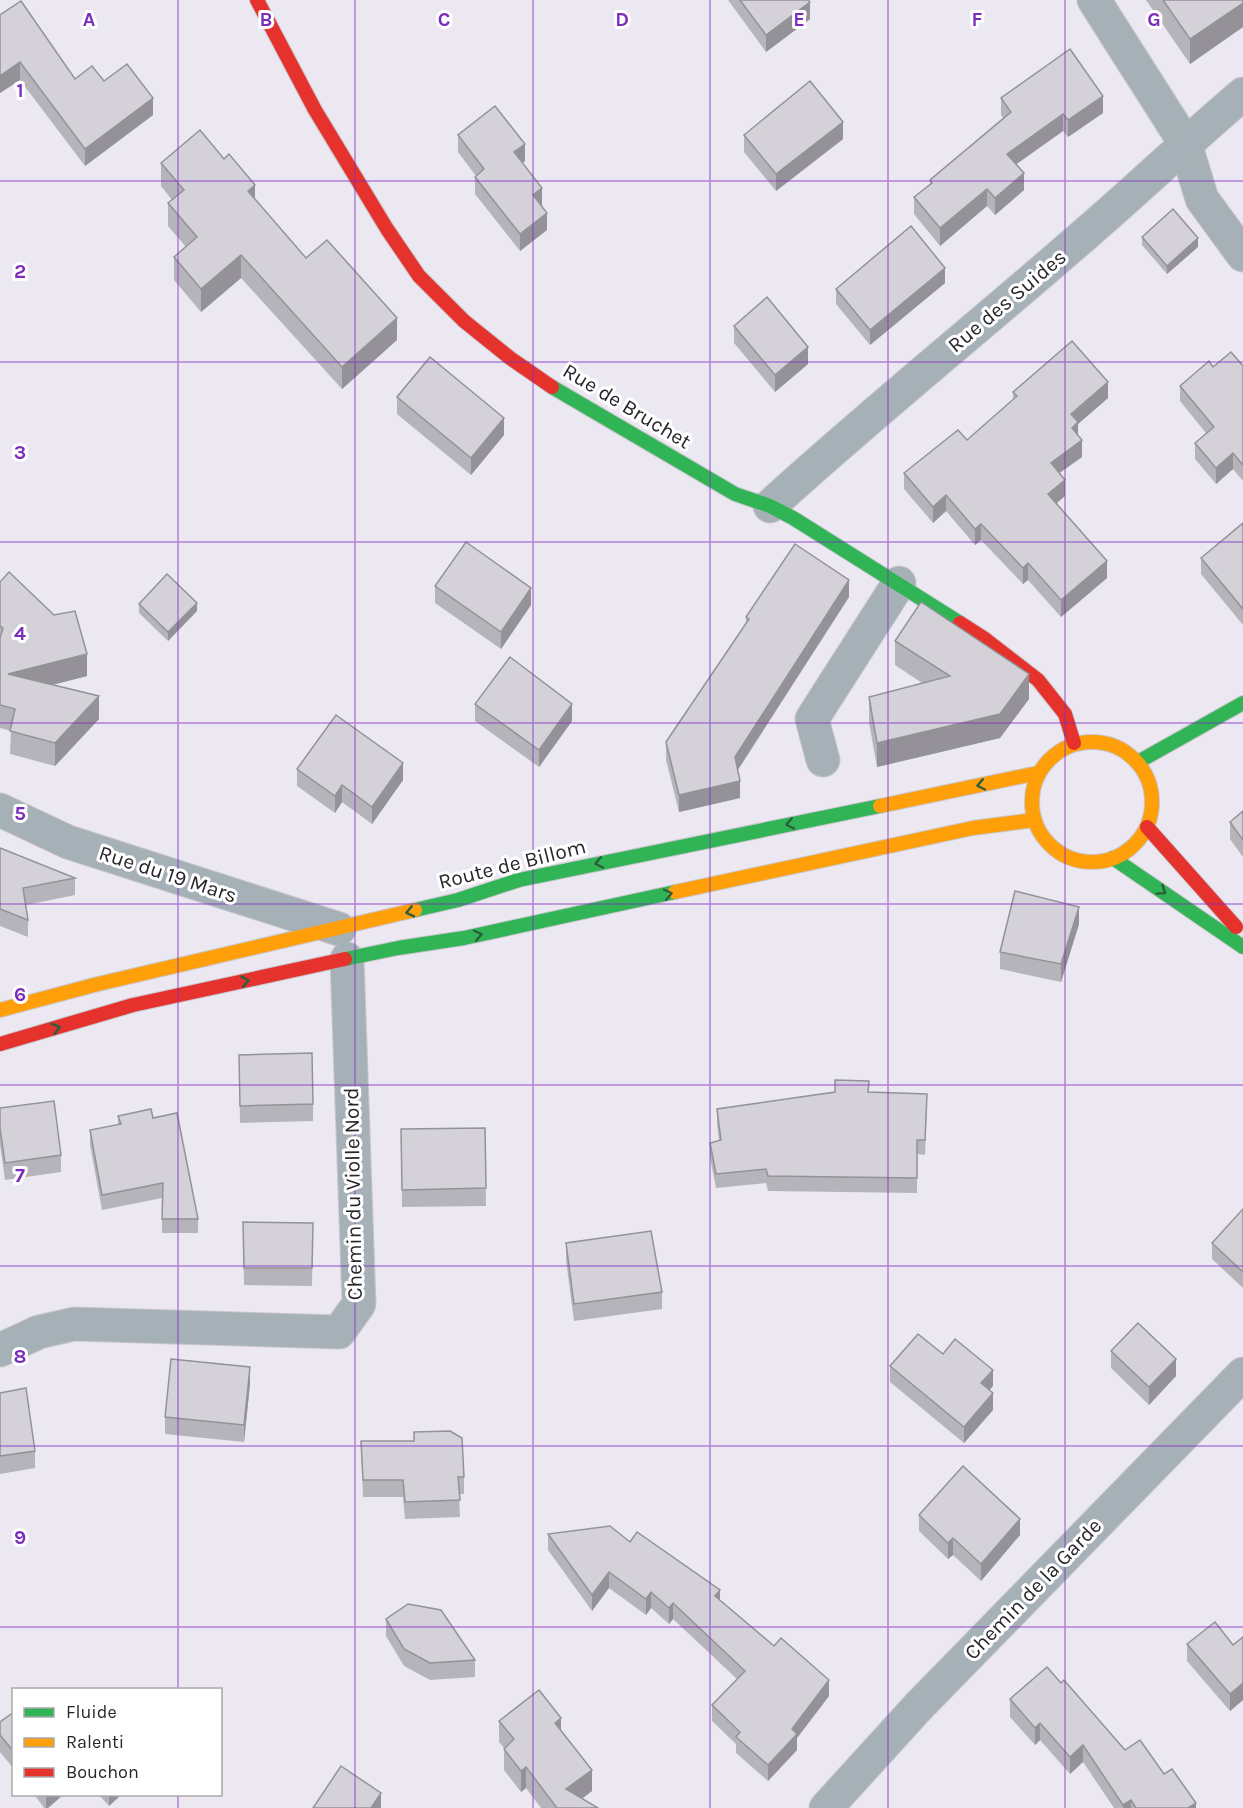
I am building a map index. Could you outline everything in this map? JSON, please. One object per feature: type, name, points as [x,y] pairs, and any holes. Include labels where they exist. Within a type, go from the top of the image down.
[{"type":"main road","name":"Rue de Bruchet","points":[[257,0],[315,110],[387,229],[419,276],[464,321],[510,358],[571,399],[735,494],[770,506],[899,583],[986,639],[1038,680],[1065,714],[1074,743]]},
{"type":"main road","points":[[1138,762],[1243,703]]},
{"type":"main road","points":[[1100,741],[1120,747],[1138,762],[1150,782],[1153,807],[1147,827],[1134,846],[1113,858],[1090,862],[1066,857],[1046,841],[1034,820],[1031,796],[1038,773],[1052,755],[1074,743],[1100,741]]},
{"type":"main road","name":"Route de Billom","points":[[0,1044],[343,944],[458,900],[519,880],[1038,773]]},
{"type":"main road","name":"Route de Billom","points":[[0,1010],[98,984],[343,944],[398,948],[476,935],[973,828],[1034,820]]},
{"type":"main road","points":[[1147,827],[1243,935]]},
{"type":"main road","points":[[1113,858],[1243,947]]},
{"type":"street","points":[[1094,0],[1185,143],[1202,200],[1243,255]]},
{"type":"street","name":"Rue des Suides","points":[[770,506],[828,453],[1091,230],[1185,143],[1243,94]]},
{"type":"street","points":[[823,760],[812,719],[899,583]]},
{"type":"street","name":"Rue du 19 Mars","points":[[0,810],[68,842],[343,944]]},
{"type":"street","name":"Chemin du Violle Nord","points":[[0,1350],[39,1332],[74,1324],[339,1332],[359,1304],[343,944]]},
{"type":"street","name":"Chemin de la Garde","points":[[826,1808],[918,1707],[1243,1374]]},
{"type":"building","points":[[740,0],[808,0],[810,2],[766,35]]},
{"type":"building","points":[[1163,0],[1243,0],[1243,3],[1190,39]]},
{"type":"building","points":[[21,1],[75,79],[92,66],[104,81],[127,64],[153,98],[85,149],[20,62],[0,76],[0,15]]},
{"type":"building","points":[[1070,49],[1103,96],[1068,120],[1063,114],[1007,154],[1024,173],[995,198],[987,189],[940,228],[914,197],[932,183],[930,180],[1011,112],[1001,98]]},
{"type":"building","points":[[810,81],[843,122],[776,174],[744,135]]},
{"type":"building","points":[[495,106],[525,144],[514,152],[542,188],[533,195],[547,213],[520,234],[475,177],[484,169],[458,135]]},
{"type":"building","points":[[200,130],[224,159],[229,154],[255,185],[248,191],[306,258],[327,240],[397,318],[342,367],[241,255],[201,289],[174,257],[197,237],[168,203],[184,190],[161,163]]},
{"type":"building","points":[[1173,209],[1198,238],[1167,266],[1142,237]]},
{"type":"building","points":[[911,226],[945,268],[870,330],[836,289]]},
{"type":"building","points":[[767,297],[808,347],[775,375],[734,326]]},
{"type":"building","points":[[1072,341],[1108,382],[1071,414],[1078,422],[1072,428],[1082,440],[1051,463],[1065,480],[1048,494],[1107,561],[1061,600],[1028,563],[1023,568],[981,524],[975,529],[946,495],[933,507],[904,473],[958,430],[967,440],[1017,396],[1013,392]]},
{"type":"building","points":[[1231,352],[1243,366],[1243,465],[1233,453],[1216,468],[1195,443],[1214,427],[1180,386],[1209,361],[1213,367]]},
{"type":"building","points":[[430,357],[504,418],[471,458],[397,397]]},
{"type":"building","points":[[1243,523],[1243,609],[1201,558]]},
{"type":"building","points":[[466,542],[531,588],[501,632],[435,586]]},
{"type":"building","points":[[795,544],[849,580],[735,757],[740,781],[679,795],[666,742],[749,619],[746,617]]},
{"type":"building","points":[[9,572],[54,615],[75,611],[87,654],[8,674],[99,696],[55,743],[10,731],[15,709],[0,705],[0,638],[3,628],[0,626],[0,582]]},
{"type":"building","points":[[167,574],[197,603],[168,632],[139,604]]},
{"type":"building","points":[[921,602],[1029,674],[1000,714],[877,743],[869,697],[950,676],[895,641]]},
{"type":"building","points":[[510,657],[572,704],[539,750],[475,704]]},
{"type":"building","points":[[336,715],[403,763],[372,807],[342,785],[335,796],[297,769]]},
{"type":"building","points":[[1243,811],[1243,840],[1230,822]]},
{"type":"building","points":[[0,848],[75,878],[23,888],[28,920],[0,909]]},
{"type":"building","points":[[1015,891],[1079,907],[1061,964],[1000,952]]},
{"type":"building","points":[[312,1053],[313,1104],[240,1106],[239,1055]]},
{"type":"building","points":[[835,1080],[869,1081],[868,1092],[927,1094],[925,1140],[917,1140],[917,1178],[768,1176],[766,1169],[716,1174],[710,1143],[721,1140],[717,1109],[835,1092]]},
{"type":"building","points":[[54,1101],[61,1155],[5,1163],[0,1128],[0,1108]]},
{"type":"building","points":[[151,1109],[153,1118],[177,1113],[198,1219],[162,1219],[163,1183],[102,1195],[90,1130],[121,1124],[118,1116]]},
{"type":"building","points":[[485,1128],[486,1188],[402,1190],[401,1129]]},
{"type":"building","points":[[1243,1209],[1243,1272],[1212,1243]]},
{"type":"building","points":[[243,1222],[313,1223],[312,1268],[244,1268]]},
{"type":"building","points":[[651,1231],[662,1292],[574,1304],[566,1243]]},
{"type":"building","points":[[1138,1323],[1176,1359],[1149,1387],[1111,1351]]},
{"type":"building","points":[[918,1334],[943,1354],[955,1339],[993,1370],[981,1383],[993,1393],[964,1427],[890,1366]]},
{"type":"building","points":[[171,1359],[250,1367],[244,1425],[165,1417]]},
{"type":"building","points":[[26,1388],[35,1451],[0,1456],[0,1393]]},
{"type":"building","points":[[450,1431],[462,1438],[464,1477],[458,1477],[460,1500],[405,1502],[403,1480],[363,1480],[361,1441],[414,1441],[414,1432]]},
{"type":"building","points":[[963,1466],[1020,1519],[981,1564],[953,1538],[948,1543],[919,1515]]},
{"type":"building","points":[[610,1526],[630,1542],[637,1532],[720,1590],[715,1596],[774,1646],[781,1638],[829,1680],[792,1729],[797,1734],[768,1765],[736,1737],[740,1732],[712,1705],[745,1671],[673,1603],[669,1608],[651,1592],[646,1599],[609,1572],[592,1595],[548,1534]]},
{"type":"building","points":[[408,1604],[441,1610],[475,1660],[430,1663],[404,1649],[386,1619]]},
{"type":"building","points":[[1215,1622],[1233,1645],[1243,1637],[1243,1683],[1230,1694],[1187,1644]]},
{"type":"building","points":[[1047,1667],[1061,1683],[1064,1680],[1125,1750],[1140,1740],[1164,1774],[1172,1769],[1196,1803],[1188,1808],[1136,1808],[1131,1800],[1123,1805],[1083,1745],[1070,1757],[1040,1723],[1035,1728],[1010,1699]]},
{"type":"building","points":[[539,1690],[561,1718],[555,1723],[592,1770],[566,1789],[598,1808],[557,1808],[526,1767],[521,1771],[504,1749],[514,1739],[499,1721]]},
{"type":"building","points":[[12,1713],[12,1750],[0,1735],[0,1722]]},
{"type":"building","points":[[341,1766],[381,1793],[371,1808],[313,1808]]},
{"type":"traffic: fast","points":[[552,387],[735,494],[770,506],[793,518],[960,623]]},
{"type":"traffic: fast","points":[[1138,762],[1243,703]]},
{"type":"traffic: fast","points":[[415,910],[458,900],[519,880],[880,806]]},
{"type":"traffic: fast","points":[[1113,858],[1243,947]]},
{"type":"traffic: fast","points":[[345,959],[464,938],[675,892]]},
{"type":"traffic: slow","points":[[1092,742],[1115,746],[1135,759],[1148,779],[1152,802],[1148,825],[1135,845],[1115,858],[1092,862],[1069,858],[1049,845],[1036,825],[1032,802],[1036,779],[1049,759],[1069,746],[1092,742]]},
{"type":"traffic: slow","points":[[880,806],[1038,773]]},
{"type":"traffic: slow","points":[[675,892],[973,828],[1034,820]]},
{"type":"traffic: slow","points":[[0,1010],[98,984],[415,910]]},
{"type":"traffic: jam","points":[[257,0],[315,110],[387,229],[419,276],[464,321],[510,358],[552,387]]},
{"type":"traffic: jam","points":[[960,623],[985,639],[1038,680],[1065,714],[1074,743]]},
{"type":"traffic: jam","points":[[1147,827],[1236,927]]},
{"type":"traffic: jam","points":[[0,1044],[133,1005],[345,959]]}]
